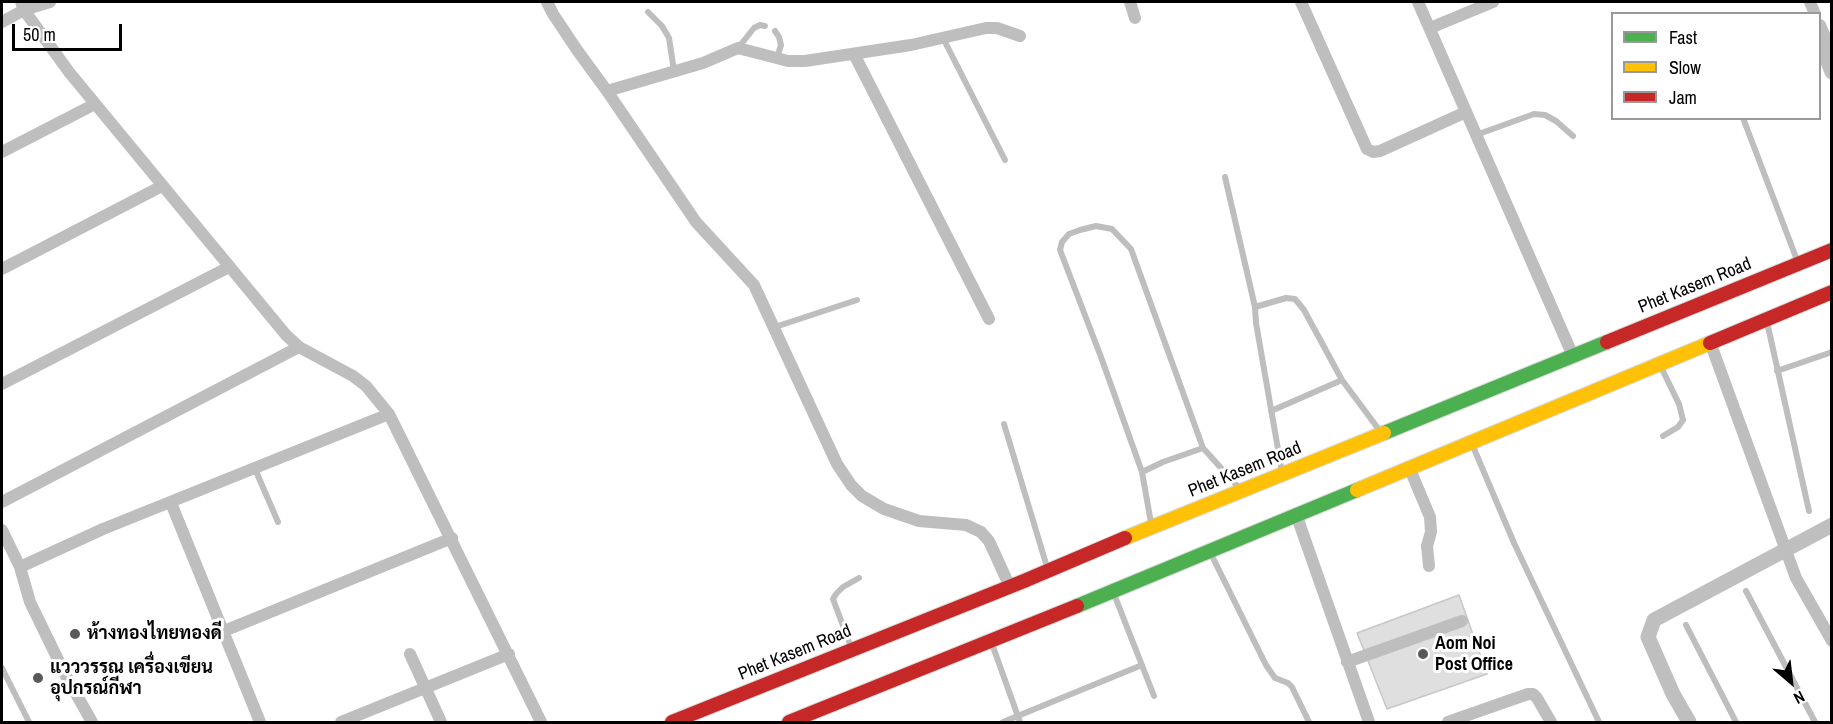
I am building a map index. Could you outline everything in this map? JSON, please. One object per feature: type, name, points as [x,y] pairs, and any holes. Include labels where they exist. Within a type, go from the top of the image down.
[{"type":"main road","name":"Phet Kasem Road","points":[[672,723],[1832,250]]},
{"type":"main road","points":[[789,723],[1832,292]]},
{"type":"street","points":[[2,22],[23,6],[50,2]]},
{"type":"street","points":[[547,2],[577,50],[696,222],[754,285],[837,464],[850,485],[862,496],[884,509],[919,521],[966,525],[981,532],[989,541],[1010,587]]},
{"type":"street","points":[[1130,2],[1135,18]]},
{"type":"street","points":[[1301,2],[1367,149],[1373,152],[1380,151],[1466,112]]},
{"type":"street","points":[[1418,2],[1573,356]]},
{"type":"street","points":[[1430,28],[1493,2]]},
{"type":"street","points":[[23,6],[95,104],[286,336],[299,347],[353,376],[366,386],[389,414],[541,723]]},
{"type":"street","points":[[1821,27],[1832,53]]},
{"type":"street","points":[[607,91],[703,63],[738,48],[788,61],[805,61],[911,45],[986,28],[997,28],[1020,36]]},
{"type":"street","points":[[854,54],[912,163],[989,319]]},
{"type":"street","points":[[2,152],[95,104]]},
{"type":"street","points":[[2,269],[162,186]]},
{"type":"street","points":[[2,384],[229,267]]},
{"type":"street","points":[[1710,342],[1796,578],[1832,641]]},
{"type":"street","points":[[2,502],[299,347]]},
{"type":"street","points":[[20,567],[112,525],[389,414]]},
{"type":"street","points":[[1409,467],[1430,517],[1431,532],[1427,546],[1429,566]]},
{"type":"street","points":[[171,503],[260,723]]},
{"type":"street","points":[[1296,513],[1369,723]]},
{"type":"street","points":[[2,530],[20,567],[30,602],[92,723]]},
{"type":"street","points":[[224,631],[452,538]]},
{"type":"street","points":[[1347,662],[1462,621]]},
{"type":"street","points":[[410,654],[441,723]]},
{"type":"street","points":[[341,723],[509,654]]},
{"type":"street","points":[[1448,723],[1533,694],[1551,723]]},
{"type":"lane","points":[[648,12],[662,26],[669,38],[674,72]]},
{"type":"lane","points":[[738,48],[754,28],[760,25],[765,26]]},
{"type":"lane","points":[[775,31],[781,45],[777,58]]},
{"type":"lane","points":[[942,38],[1005,160]]},
{"type":"lane","points":[[1476,135],[1534,114],[1545,115],[1556,121],[1574,136]]},
{"type":"lane","points":[[1744,120],[1798,264]]},
{"type":"lane","points":[[1225,177],[1255,307],[1283,475]]},
{"type":"lane","points":[[1152,527],[1142,472],[1060,250],[1062,242],[1069,234],[1096,226],[1112,229],[1131,249],[1203,448],[1243,492]]},
{"type":"lane","points":[[1255,307],[1286,298],[1295,299],[1304,310],[1342,380],[1382,434]]},
{"type":"lane","points":[[774,327],[857,300]]},
{"type":"lane","points":[[1766,319],[1809,511]]},
{"type":"lane","points":[[1777,371],[1832,352]]},
{"type":"lane","points":[[1659,364],[1679,404],[1683,420],[1678,427],[1663,436]]},
{"type":"lane","points":[[1271,411],[1342,380]]},
{"type":"lane","points":[[1004,424],[1048,571]]},
{"type":"lane","points":[[1471,441],[1514,543],[1599,723]]},
{"type":"lane","points":[[1142,472],[1203,448]]},
{"type":"lane","points":[[255,469],[278,522]]},
{"type":"lane","points":[[1210,550],[1266,665],[1275,678],[1292,687],[1309,723]]},
{"type":"lane","points":[[852,650],[833,599],[843,587],[859,578]]},
{"type":"lane","points":[[1113,591],[1154,696]]},
{"type":"lane","points":[[1746,591],[1815,723]]},
{"type":"lane","points":[[1686,625],[1736,723]]},
{"type":"lane","points":[[991,641],[1020,723]]},
{"type":"lane","points":[[1003,723],[1142,665]]},
{"type":"lane","points":[[2,668],[29,723]]},
{"type":"building","name":"Aom Noi Post Office","points":[[1459,595],[1487,674],[1387,709],[1357,633]]},
{"type":"waterway","points":[[1821,44],[1832,72]]},
{"type":"waterway","points":[[1689,722],[1673,694],[1648,637],[1654,620],[1832,525]]},
{"type":"traffic: fast","points":[[1384,433],[1607,342]]},
{"type":"traffic: fast","points":[[1077,606],[1357,490]]},
{"type":"traffic: slow","points":[[1357,490],[1710,343]]},
{"type":"traffic: slow","points":[[1125,538],[1384,433]]},
{"type":"traffic: jam","points":[[1607,342],[1832,250]]},
{"type":"traffic: jam","points":[[1710,343],[1832,292]]},
{"type":"traffic: jam","points":[[672,722],[1024,581],[1125,538]]},
{"type":"traffic: jam","points":[[789,722],[1077,606]]},
{"type":"place","name":"ห้างทองไทยทองดี","points":[[75,634]]},
{"type":"place","name":"Aom Noi Post Office","points":[[1423,654]]},
{"type":"place","name":"แวววรรณ เครื่องเขียน อุปกรณ์กีฬา","points":[[38,678]]}]
